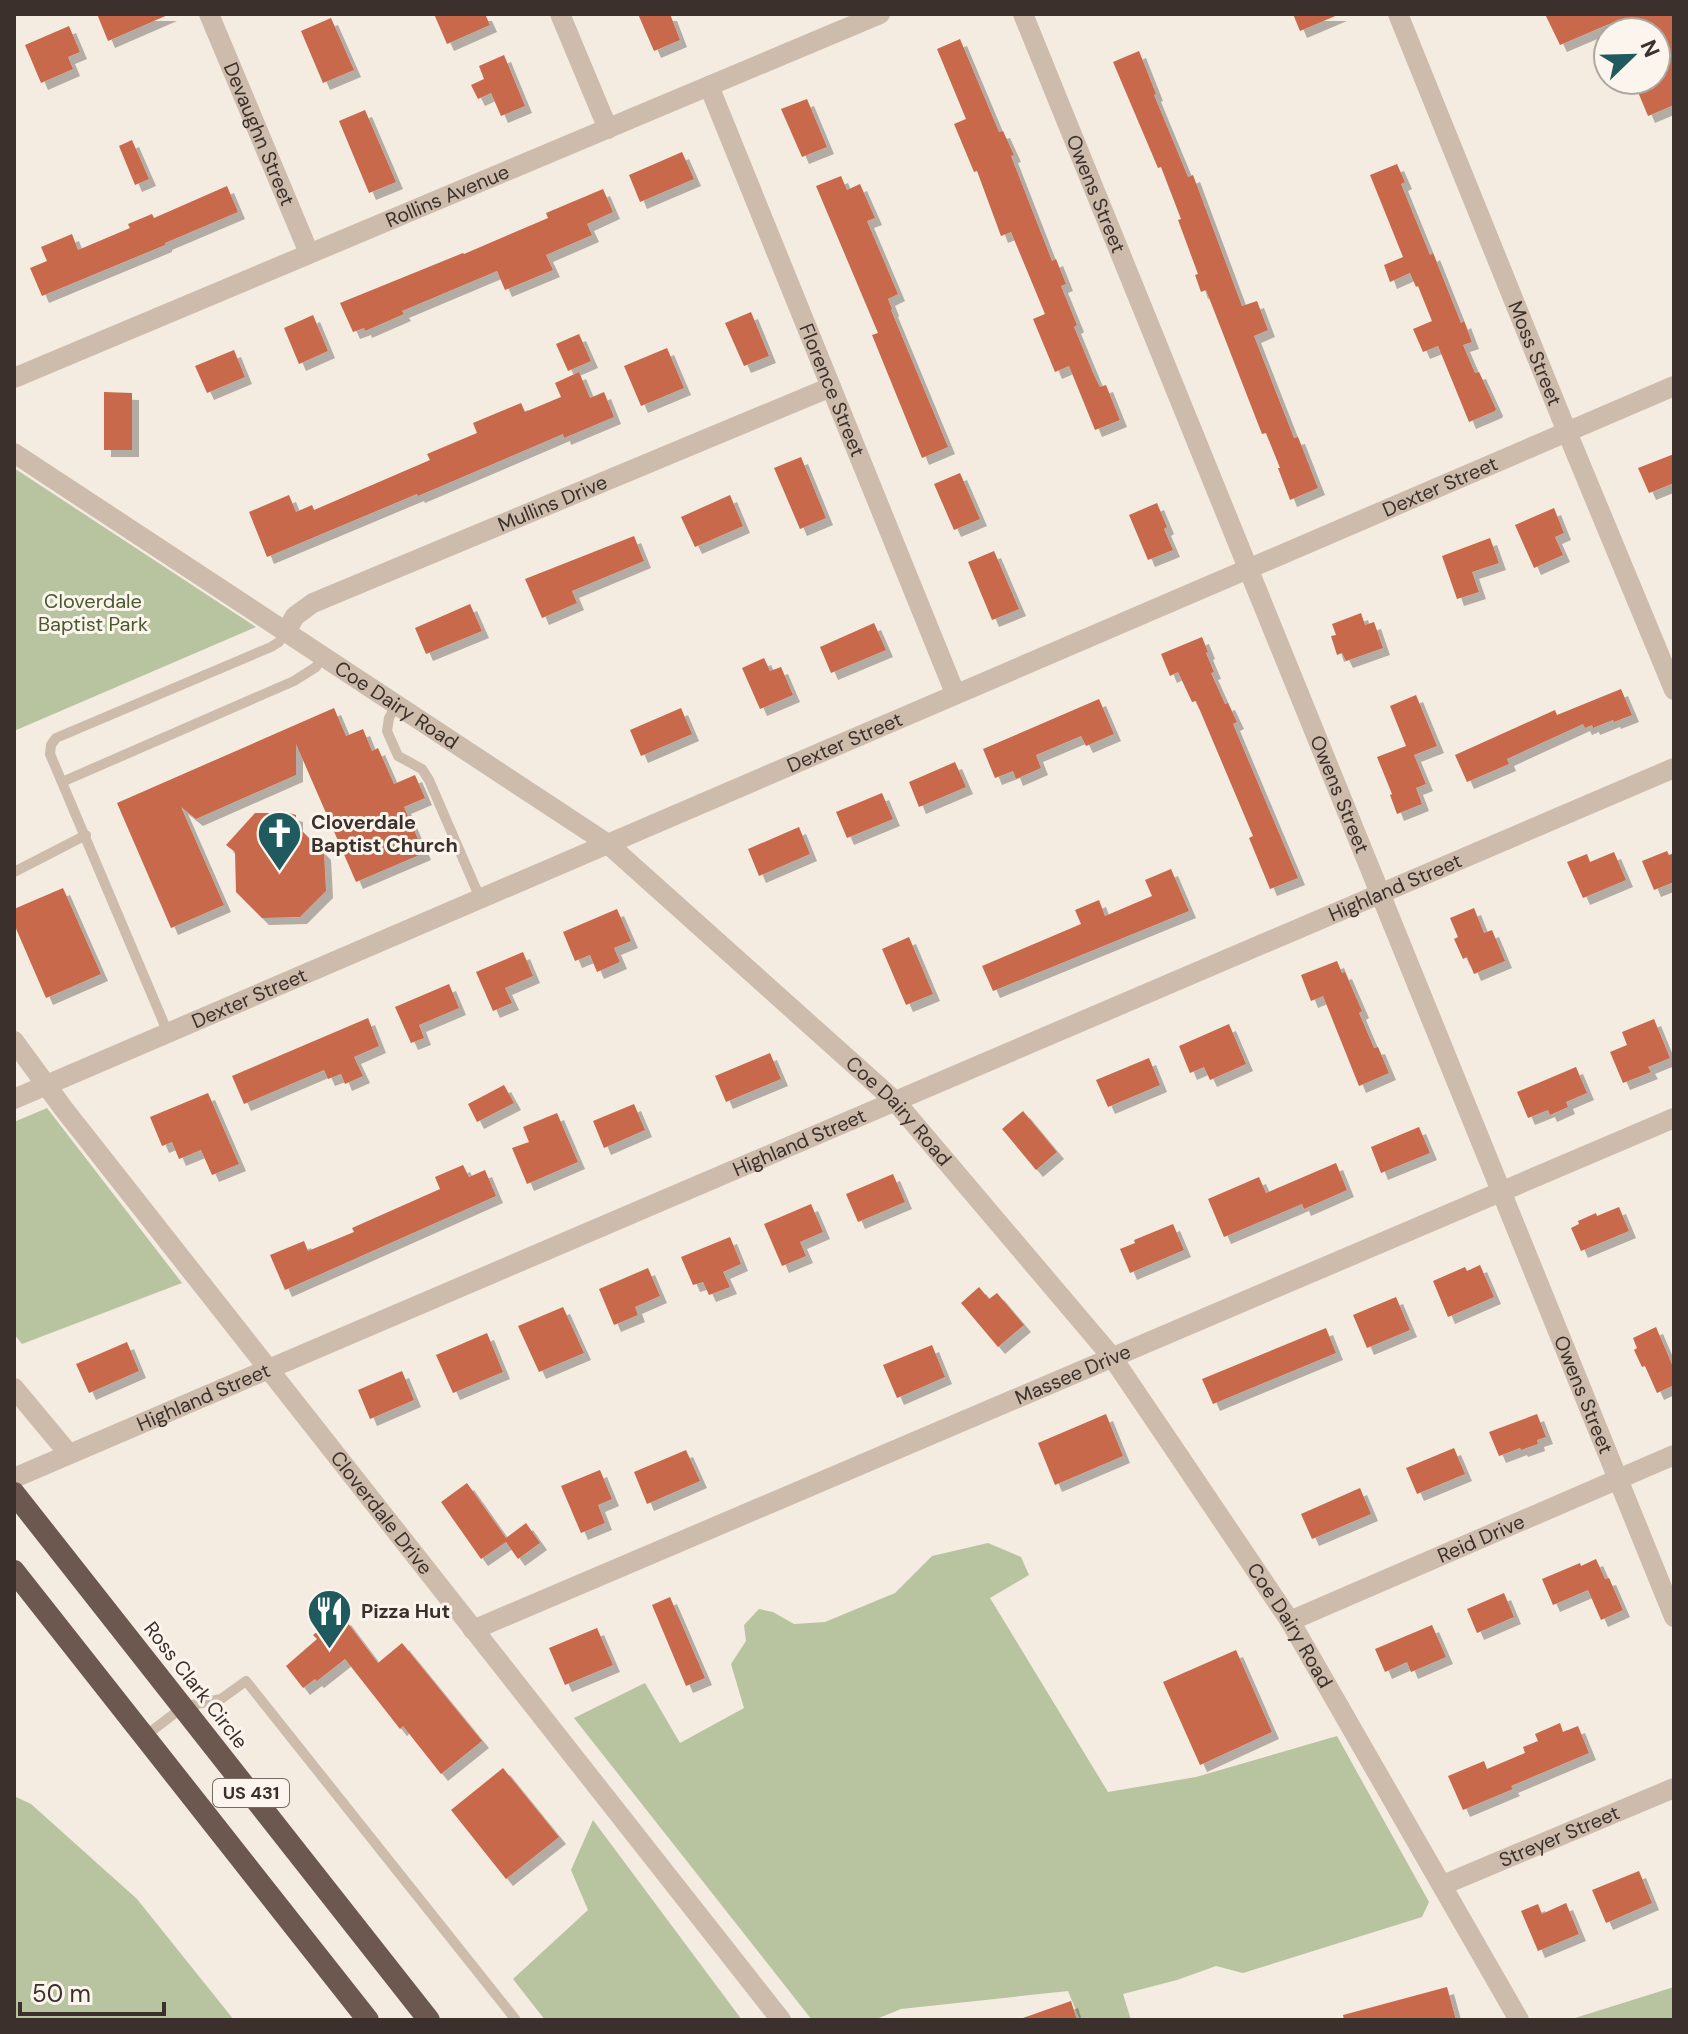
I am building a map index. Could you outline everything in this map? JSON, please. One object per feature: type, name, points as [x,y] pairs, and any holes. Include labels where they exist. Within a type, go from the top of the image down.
[{"type":"highway","name":"Ross Clark Circle","points":[[14,1493],[429,2020]]},
{"type":"highway","name":"US 431","points":[[14,1571],[368,2020]]},
{"type":"street","name":"Devaughn Street","points":[[209,14],[309,253]]},
{"type":"street","points":[[560,14],[608,129]]},
{"type":"street","name":"Rollins Avenue","points":[[14,378],[880,14]]},
{"type":"street","name":"Owens Street","points":[[1023,14],[1674,1617]]},
{"type":"street","name":"Moss Street","points":[[1398,14],[1674,690]]},
{"type":"street","name":"Florence Street","points":[[709,86],[955,693]]},
{"type":"street","name":"Dexter Street","points":[[14,1099],[1674,386]]},
{"type":"street","name":"Mullins Drive","points":[[286,632],[295,616],[313,603],[831,387]]},
{"type":"street","name":"Coe Dairy Road","points":[[14,453],[608,844],[895,1101],[1112,1357],[1290,1621],[1519,2020]]},
{"type":"street","name":"Highland Street","points":[[14,1478],[1674,768]]},
{"type":"street","name":"Cloverdale Drive","points":[[14,1041],[267,1369],[781,2020]]},
{"type":"street","name":"Massee Drive","points":[[473,1630],[1674,1118]]},
{"type":"street","points":[[14,1388],[69,1454]]},
{"type":"street","name":"Reid Drive","points":[[1290,1621],[1674,1455]]},
{"type":"street","name":"Streyer Street","points":[[1443,1885],[1674,1788]]},
{"type":"lane","points":[[168,1033],[50,754],[51,745],[56,738],[271,647],[286,632]]},
{"type":"lane","points":[[62,782],[294,681],[316,667],[323,656]]},
{"type":"lane","points":[[397,704],[389,718],[387,731],[398,756],[422,769],[429,780],[480,898]]},
{"type":"lane","points":[[14,872],[86,835]]},
{"type":"lane","points":[[145,1737],[183,1707],[221,1699],[246,1681],[516,2020]]},
{"type":"green space","name":"Cloverdale Baptist Park","points":[[14,468],[256,627],[14,731]]},
{"type":"green space","points":[[47,1108],[182,1283],[22,1344],[14,1334],[14,1122]]},
{"type":"green space","points":[[988,1543],[1021,1557],[1029,1575],[990,1598],[1108,1792],[1196,1777],[1337,1736],[1429,1902],[1422,1917],[1243,1973],[1216,1966],[1123,1994],[1131,2020],[1080,2020],[1068,1991],[901,2009],[874,2020],[812,2020],[574,1718],[645,1683],[680,1743],[744,1708],[731,1664],[746,1641],[744,1625],[759,1609],[773,1612],[794,1624],[825,1622],[895,1593],[932,1556]]},
{"type":"green space","points":[[14,1796],[31,1804],[137,1899],[234,2020],[14,2020]]},
{"type":"green space","points":[[593,1820],[742,2020],[545,2020],[513,1979],[588,1910],[571,1870]]},
{"type":"green space","points":[[1674,1987],[1674,2020],[1575,2018]]},
{"type":"building","points":[[97,14],[170,14],[108,41]]},
{"type":"building","points":[[434,14],[485,14],[490,25],[447,44]]},
{"type":"building","points":[[638,14],[670,14],[680,40],[654,51]]},
{"type":"building","points":[[1293,14],[1340,14],[1300,31]]},
{"type":"building","points":[[1545,14],[1674,14],[1674,105],[1648,116],[1640,96],[1672,96],[1672,16],[1592,16],[1592,31],[1560,45]]},
{"type":"building","points":[[331,18],[354,70],[323,83],[301,31]]},
{"type":"building","points":[[69,26],[80,52],[68,57],[73,69],[41,83],[25,45]]},
{"type":"building","points":[[960,39],[999,132],[1003,131],[1014,155],[1011,156],[1052,261],[1056,259],[1066,284],[1061,286],[1094,375],[1100,387],[1106,385],[1120,420],[1095,430],[1069,366],[1055,372],[1033,319],[1045,314],[1011,232],[1001,236],[977,171],[974,172],[954,124],[966,119],[937,49]]},
{"type":"building","points":[[1139,51],[1188,177],[1193,175],[1242,306],[1257,301],[1268,330],[1254,336],[1294,438],[1298,437],[1318,488],[1290,500],[1266,433],[1262,434],[1206,290],[1201,292],[1195,275],[1198,274],[1178,220],[1181,219],[1161,167],[1158,168],[1113,62]]},
{"type":"building","points":[[504,55],[525,106],[501,116],[491,93],[478,99],[471,85],[484,79],[479,66]]},
{"type":"building","points":[[807,99],[827,147],[802,157],[781,109]]},
{"type":"building","points":[[365,110],[396,182],[369,193],[339,121]]},
{"type":"building","points":[[132,140],[149,179],[135,185],[119,146]]},
{"type":"building","points":[[682,152],[694,179],[640,202],[629,175]]},
{"type":"building","points":[[1397,164],[1405,182],[1401,184],[1430,255],[1433,253],[1461,323],[1464,321],[1472,342],[1463,345],[1496,409],[1469,422],[1438,346],[1423,352],[1413,329],[1432,321],[1418,286],[1410,273],[1390,282],[1384,265],[1403,257],[1370,175]]},
{"type":"building","points":[[841,176],[847,190],[860,184],[875,218],[867,221],[898,294],[888,299],[891,310],[948,447],[922,458],[872,335],[878,333],[816,186]]},
{"type":"building","points":[[227,186],[238,212],[42,296],[30,268],[47,261],[41,247],[72,234],[78,250],[130,228],[128,224],[152,214],[154,218]]},
{"type":"building","points":[[603,189],[613,212],[587,224],[592,235],[546,255],[553,270],[505,290],[497,271],[402,311],[404,314],[365,331],[364,328],[353,332],[340,303],[548,218],[546,213]]},
{"type":"building","points":[[751,312],[769,356],[744,366],[725,323]]},
{"type":"building","points":[[313,315],[328,351],[299,364],[284,328]]},
{"type":"building","points":[[579,334],[591,361],[568,371],[556,344]]},
{"type":"building","points":[[667,348],[684,388],[641,406],[624,366]]},
{"type":"building","points":[[234,350],[245,377],[207,393],[195,366]]},
{"type":"building","points":[[579,372],[590,398],[604,392],[614,417],[564,438],[563,434],[267,557],[249,512],[289,495],[296,512],[312,505],[314,510],[430,460],[427,454],[477,433],[473,423],[521,403],[525,412],[561,397],[555,383]]},
{"type":"building","points":[[104,392],[132,393],[132,450],[104,450]]},
{"type":"building","points":[[1674,454],[1674,483],[1649,493],[1638,468]]},
{"type":"building","points":[[801,457],[826,518],[800,529],[774,468]]},
{"type":"building","points":[[960,473],[980,519],[954,530],[934,484]]},
{"type":"building","points":[[730,495],[743,526],[695,547],[681,517]]},
{"type":"building","points":[[1157,503],[1173,550],[1148,560],[1129,515]]},
{"type":"building","points":[[1554,508],[1564,533],[1555,537],[1563,555],[1534,568],[1515,525]]},
{"type":"building","points":[[634,536],[644,561],[572,591],[577,603],[542,618],[525,579]]},
{"type":"building","points":[[1490,538],[1499,563],[1472,572],[1479,592],[1457,599],[1442,556]]},
{"type":"building","points":[[994,551],[1019,609],[992,620],[968,562]]},
{"type":"building","points":[[470,604],[482,631],[426,654],[415,628]]},
{"type":"building","points":[[1361,613],[1365,625],[1374,622],[1383,648],[1346,661],[1342,653],[1337,655],[1331,636],[1336,635],[1332,624]]},
{"type":"building","points":[[874,623],[886,650],[831,673],[820,647]]},
{"type":"building","points":[[1202,637],[1214,672],[1211,673],[1237,722],[1233,724],[1298,878],[1270,889],[1249,838],[1253,836],[1196,701],[1192,702],[1178,672],[1170,676],[1161,654]]},
{"type":"building","points":[[764,658],[770,671],[781,667],[793,695],[760,709],[742,668]]},
{"type":"building","points":[[1621,689],[1632,715],[1593,728],[1592,725],[1585,728],[1583,724],[1507,759],[1509,764],[1467,782],[1455,755],[1555,710],[1557,715]]},
{"type":"building","points":[[1416,695],[1437,746],[1414,755],[1426,784],[1416,788],[1422,804],[1397,814],[1377,757],[1406,746],[1390,706]]},
{"type":"building","points":[[1099,699],[1114,734],[1086,746],[1081,736],[1036,755],[1041,768],[1016,779],[1013,771],[995,778],[983,749]]},
{"type":"building","points":[[334,708],[346,736],[363,729],[372,751],[378,748],[394,784],[415,775],[425,798],[404,807],[424,853],[356,882],[296,744],[296,775],[196,819],[181,807],[224,905],[171,928],[117,803]]},
{"type":"building","points":[[681,708],[692,734],[641,756],[630,730]]},
{"type":"building","points":[[955,762],[966,787],[919,807],[909,782]]},
{"type":"building","points":[[882,793],[893,819],[847,838],[836,812]]},
{"type":"building","name":"Cloverdale Baptist Church","points":[[255,813],[296,815],[296,825],[324,853],[326,891],[300,917],[262,918],[236,892],[235,852],[226,845]]},
{"type":"building","points":[[799,827],[810,854],[759,876],[748,849]]},
{"type":"building","points":[[1667,851],[1669,855],[1674,853],[1674,882],[1654,890],[1642,861]]},
{"type":"building","points":[[1614,852],[1626,880],[1583,898],[1567,862],[1587,854],[1590,862]]},
{"type":"building","points":[[1171,869],[1189,911],[993,991],[982,966],[1081,924],[1075,910],[1099,900],[1105,916],[1152,896],[1145,880]]},
{"type":"building","points":[[63,888],[101,974],[46,998],[14,924],[14,909]]},
{"type":"building","points":[[1474,908],[1484,933],[1492,930],[1505,961],[1474,974],[1454,939],[1458,937],[1450,918]]},
{"type":"building","points":[[617,909],[631,941],[614,948],[620,962],[597,972],[590,955],[575,961],[563,932]]},
{"type":"building","points":[[909,937],[933,994],[906,1005],[882,949]]},
{"type":"building","points":[[523,952],[533,976],[505,988],[512,1003],[493,1011],[476,972]]},
{"type":"building","points":[[1337,961],[1362,1011],[1359,1013],[1374,1048],[1378,1047],[1389,1073],[1359,1086],[1323,996],[1311,1001],[1301,975]]},
{"type":"building","points":[[449,984],[459,1008],[419,1025],[424,1038],[411,1043],[395,1007]]},
{"type":"building","points":[[368,1018],[379,1046],[354,1057],[363,1076],[345,1084],[341,1074],[328,1079],[324,1070],[244,1104],[232,1076]]},
{"type":"building","points":[[1654,1019],[1670,1058],[1648,1067],[1651,1072],[1623,1083],[1610,1052],[1627,1045],[1622,1032]]},
{"type":"building","points":[[1229,1024],[1246,1064],[1210,1080],[1204,1067],[1190,1073],[1179,1046]]},
{"type":"building","points":[[770,1053],[781,1079],[726,1102],[715,1076]]},
{"type":"building","points":[[1149,1058],[1160,1085],[1108,1107],[1096,1080]]},
{"type":"building","points":[[1576,1067],[1587,1093],[1566,1102],[1568,1107],[1550,1115],[1548,1110],[1528,1118],[1517,1092]]},
{"type":"building","points":[[504,1085],[514,1103],[477,1122],[468,1104]]},
{"type":"building","points":[[208,1093],[239,1164],[212,1175],[201,1150],[179,1159],[172,1142],[162,1146],[150,1117]]},
{"type":"building","points":[[634,1104],[645,1130],[604,1148],[593,1121]]},
{"type":"building","points":[[1023,1111],[1057,1152],[1036,1170],[1002,1129]]},
{"type":"building","points":[[557,1113],[578,1162],[527,1184],[512,1148],[529,1142],[523,1127]]},
{"type":"building","points":[[1419,1127],[1430,1153],[1381,1173],[1371,1147]]},
{"type":"building","points":[[1336,1163],[1347,1190],[1304,1209],[1302,1204],[1224,1237],[1208,1199],[1259,1177],[1266,1193]]},
{"type":"building","points":[[463,1165],[469,1177],[485,1170],[496,1196],[285,1290],[270,1255],[304,1241],[308,1251],[354,1232],[352,1228],[440,1189],[435,1177]]},
{"type":"building","points":[[893,1174],[905,1202],[858,1222],[846,1194]]},
{"type":"building","points":[[811,1204],[823,1232],[800,1242],[806,1256],[782,1266],[764,1224]]},
{"type":"building","points":[[1619,1207],[1629,1231],[1581,1251],[1571,1228],[1579,1224],[1578,1221],[1596,1213],[1597,1216]]},
{"type":"building","points":[[1173,1224],[1184,1250],[1130,1273],[1120,1249]]},
{"type":"building","points":[[730,1237],[741,1264],[723,1272],[730,1287],[709,1295],[703,1282],[693,1285],[681,1257]]},
{"type":"building","points":[[1480,1265],[1494,1297],[1448,1317],[1433,1281],[1465,1267],[1467,1271]]},
{"type":"building","points":[[648,1268],[660,1296],[635,1307],[638,1315],[614,1325],[599,1289]]},
{"type":"building","points":[[979,1287],[989,1299],[997,1293],[1024,1325],[998,1347],[961,1303]]},
{"type":"building","points":[[1396,1297],[1410,1330],[1367,1348],[1353,1315]]},
{"type":"building","points":[[563,1307],[584,1353],[539,1372],[518,1326]]},
{"type":"building","points":[[1656,1327],[1674,1369],[1674,1385],[1657,1393],[1634,1350],[1637,1348],[1633,1338]]},
{"type":"building","points":[[1326,1328],[1336,1353],[1213,1404],[1202,1379]]},
{"type":"building","points":[[487,1333],[503,1372],[453,1393],[436,1355]]},
{"type":"building","points":[[127,1342],[139,1371],[89,1393],[76,1364]]},
{"type":"building","points":[[932,1345],[945,1377],[897,1398],[883,1365]]},
{"type":"building","points":[[402,1371],[414,1400],[370,1419],[358,1390]]},
{"type":"building","points":[[1106,1414],[1123,1456],[1055,1485],[1038,1443]]},
{"type":"building","points":[[1537,1414],[1546,1437],[1537,1440],[1538,1444],[1499,1456],[1489,1432]]},
{"type":"building","points":[[1454,1448],[1465,1474],[1417,1494],[1406,1468]]},
{"type":"building","points":[[686,1450],[700,1481],[647,1504],[634,1472]]},
{"type":"building","points":[[600,1470],[612,1499],[598,1505],[605,1523],[581,1533],[561,1486]]},
{"type":"building","points":[[467,1483],[506,1538],[526,1523],[540,1543],[518,1559],[506,1542],[481,1559],[441,1502]]},
{"type":"building","points":[[1360,1488],[1371,1514],[1312,1539],[1301,1514]]},
{"type":"building","points":[[1596,1559],[1605,1579],[1609,1578],[1623,1610],[1601,1620],[1588,1590],[1553,1605],[1542,1579]]},
{"type":"building","points":[[1504,1593],[1514,1617],[1477,1633],[1467,1609]]},
{"type":"building","points":[[670,1597],[705,1678],[686,1686],[652,1605]]},
{"type":"building","points":[[344,1618],[378,1663],[402,1643],[482,1741],[441,1774],[403,1726],[400,1729],[345,1659],[303,1688],[286,1666],[317,1639],[313,1635],[326,1625],[330,1629]]},
{"type":"building","points":[[1432,1625],[1446,1657],[1411,1672],[1407,1662],[1385,1672],[1375,1649]]},
{"type":"building","points":[[597,1628],[613,1665],[565,1685],[549,1648]]},
{"type":"building","points":[[1236,1650],[1272,1732],[1200,1765],[1163,1682]]},
{"type":"building","points":[[1560,1723],[1563,1732],[1578,1726],[1589,1753],[1463,1810],[1448,1776],[1484,1761],[1487,1769],[1525,1753],[1523,1747],[1538,1741],[1535,1734]]},
{"type":"building","points":[[503,1768],[559,1837],[506,1879],[451,1810]]},
{"type":"building","points":[[1639,1871],[1652,1903],[1606,1923],[1592,1890]]},
{"type":"building","points":[[1566,1903],[1579,1934],[1538,1951],[1521,1911],[1538,1904],[1542,1914]]},
{"type":"building","points":[[1447,1987],[1456,2020],[1344,2020],[1343,2015]]},
{"type":"building","points":[[1071,2001],[1077,2020],[1023,2018]]},
{"type":"place","name":"Cloverdale Baptist Church","points":[[280,873]]},
{"type":"place","name":"Pizza Hut","points":[[330,1650]]}]
